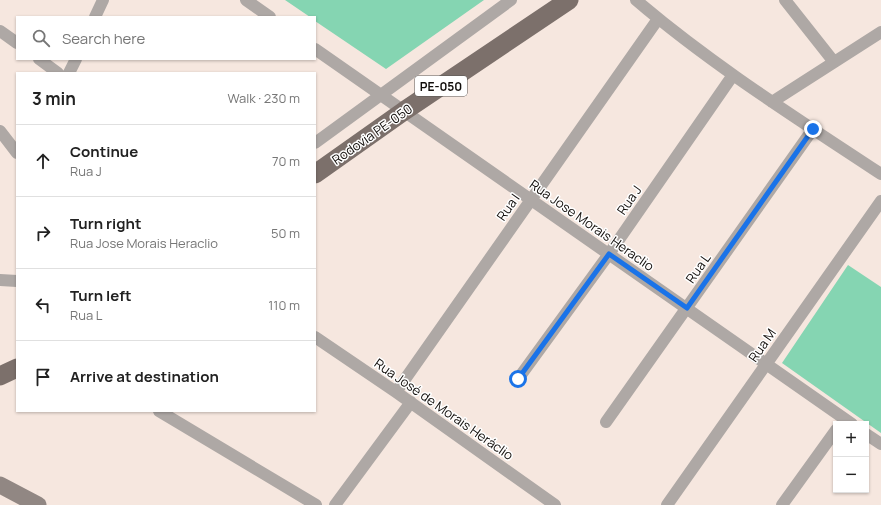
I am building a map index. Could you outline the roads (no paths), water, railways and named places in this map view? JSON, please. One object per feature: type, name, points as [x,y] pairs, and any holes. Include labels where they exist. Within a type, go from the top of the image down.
[{"type":"main road","name":"Rodovia PE-050","points":[[316,173],[404,111],[569,0]]},
{"type":"main road","points":[[0,376],[16,368]]},
{"type":"street","points":[[95,16],[103,0]]},
{"type":"street","points":[[246,0],[269,16]]},
{"type":"street","points":[[316,142],[511,0]]},
{"type":"street","points":[[636,0],[658,19],[772,102],[881,174]]},
{"type":"street","points":[[785,0],[834,62]]},
{"type":"street","name":"Rua I","points":[[396,392],[658,19]]},
{"type":"street","points":[[0,31],[16,42]]},
{"type":"street","points":[[772,102],[881,32]]},
{"type":"street","name":"Rua Jose Morais Heraclio","points":[[316,50],[687,308],[844,421]]},
{"type":"street","points":[[40,60],[57,72]]},
{"type":"street","points":[[70,72],[76,60]]},
{"type":"street","name":"Rua J","points":[[518,379],[609,254],[733,74]]},
{"type":"street","name":"Rua L","points":[[606,422],[813,129]]},
{"type":"street","points":[[0,131],[16,152]]},
{"type":"street","name":"Rua M","points":[[667,505],[881,201]]},
{"type":"street","points":[[0,280],[16,281]]},
{"type":"street","name":"Rua José de Morais Heráclio","points":[[316,338],[411,402],[555,505]]},
{"type":"street","points":[[335,505],[411,402]]},
{"type":"street","points":[[161,412],[316,505]]},
{"type":"street","points":[[782,505],[833,434]]},
{"type":"street","points":[[869,436],[881,444]]},
{"type":"street","points":[[0,485],[38,505]]}]
